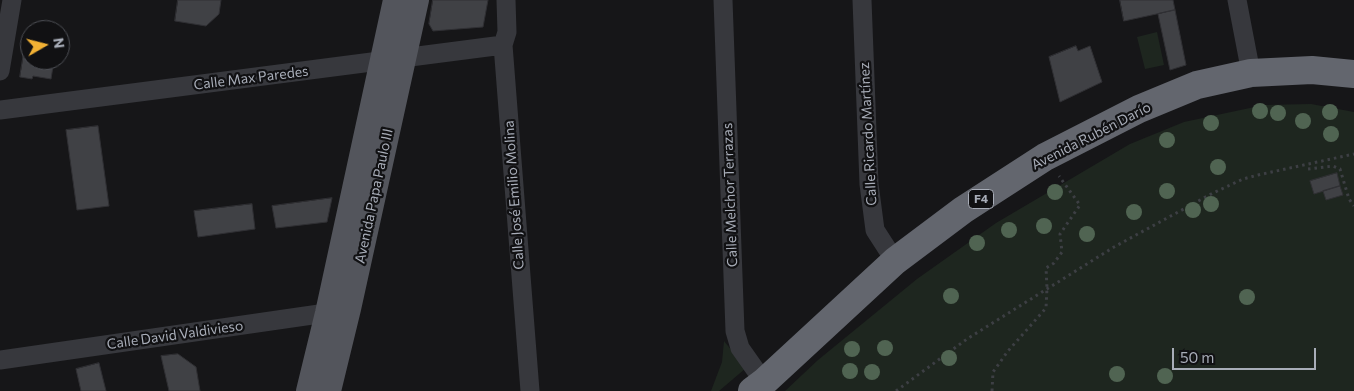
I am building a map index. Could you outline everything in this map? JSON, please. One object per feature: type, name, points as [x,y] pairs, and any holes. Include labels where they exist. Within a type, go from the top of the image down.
[{"type":"highway","name":"Avenida Rubén Darío","points":[[758,386],[895,261],[963,210],[1045,157],[1139,110],[1197,85],[1250,72],[1312,70],[1354,74]]},
{"type":"main road","name":"Avenida Papa Paulo III","points":[[393,60],[395,0]]},
{"type":"main road","name":"Avenida Papa Paulo III","points":[[329,391],[338,311],[393,60],[417,0]]},
{"type":"main road","name":"Avenida Papa Paulo III","points":[[308,391],[338,311]]},
{"type":"street","points":[[0,71],[12,0]]},
{"type":"street","name":"Calle José Emilio Molina","points":[[506,0],[507,32],[502,45],[530,391]]},
{"type":"street","name":"Calle Melchor Terrazas","points":[[723,0],[735,331],[740,348],[758,386]]},
{"type":"street","name":"Calle Ricardo Martínez","points":[[862,0],[871,203],[875,230],[895,261]]},
{"type":"street","points":[[1237,0],[1250,72]]},
{"type":"street","name":"Calle Max Paredes","points":[[0,110],[502,45]]},
{"type":"street","name":"Calle David Valdivieso","points":[[0,360],[338,311]]},
{"type":"path","points":[[896,391],[968,338],[1047,288],[1114,247],[1212,193],[1243,179],[1354,154]]},
{"type":"path","points":[[992,391],[993,372],[1008,351],[1046,308],[1046,268],[1054,263],[1062,252],[1060,234],[1080,205],[1045,157]]},
{"type":"path","points":[[1308,169],[1334,166],[1340,169],[1349,199],[1354,206]]},
{"type":"shaded area","points":[[1157,32],[1164,65],[1145,69],[1137,37]]},
{"type":"shaded area","points":[[1311,104],[1354,112],[1354,391],[785,391],[818,360],[917,279],[996,223],[1130,144],[1184,122],[1264,105]]},
{"type":"shaded area","points":[[724,341],[746,368],[719,391],[711,391],[722,362]]},
{"type":"building","points":[[178,0],[221,0],[219,14],[206,26],[175,21]]},
{"type":"building","points":[[433,0],[488,0],[483,27],[433,31],[429,24]]},
{"type":"building","points":[[1120,0],[1173,0],[1175,10],[1124,21]]},
{"type":"building","points":[[1175,10],[1186,65],[1170,70],[1158,14]]},
{"type":"building","points":[[1076,46],[1078,51],[1090,46],[1102,82],[1060,102],[1049,57]]},
{"type":"building","points":[[21,70],[52,70],[51,79],[33,76],[32,79],[20,77]]},
{"type":"building","points":[[98,126],[109,206],[77,210],[66,130]]},
{"type":"building","points":[[1337,173],[1340,186],[1314,194],[1310,181]]},
{"type":"building","points":[[1340,186],[1343,195],[1326,200],[1323,191]]},
{"type":"building","points":[[332,198],[327,222],[276,228],[272,206]]},
{"type":"building","points":[[252,204],[255,229],[198,237],[194,211]]},
{"type":"building","points":[[178,354],[196,367],[200,391],[169,391],[161,356]]},
{"type":"building","points":[[99,363],[106,391],[81,391],[76,369]]}]
